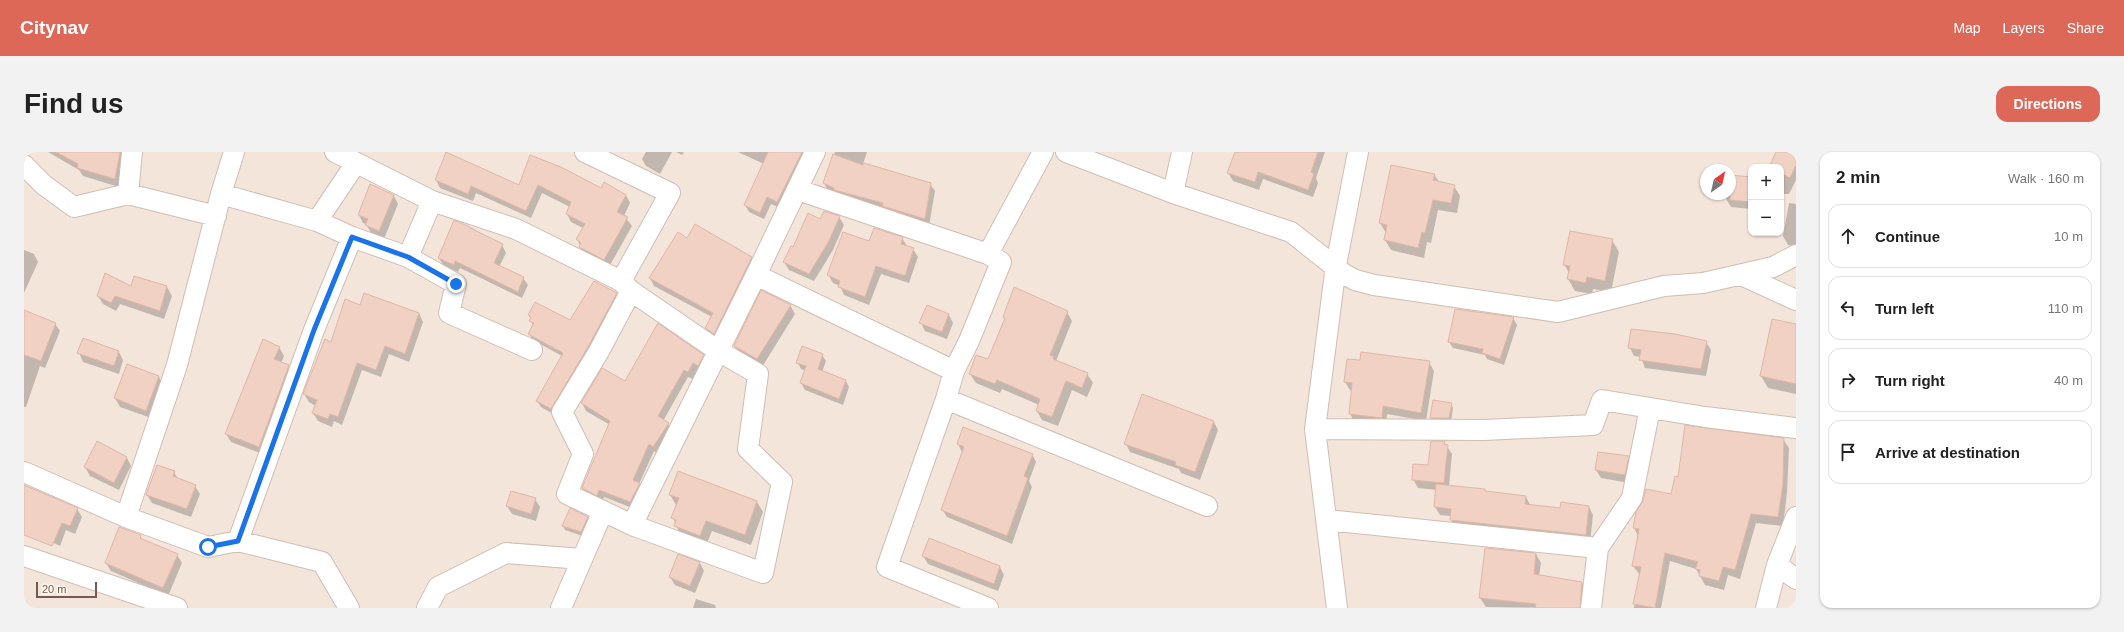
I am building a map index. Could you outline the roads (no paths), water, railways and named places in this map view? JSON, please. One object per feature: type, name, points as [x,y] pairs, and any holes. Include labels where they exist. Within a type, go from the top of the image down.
[{"type":"street","points":[[128,194],[132,152]]},
{"type":"street","points":[[126,518],[178,365],[221,194],[234,152]]},
{"type":"street","points":[[335,152],[432,201],[516,229],[626,286],[717,350],[758,374],[748,449],[782,482],[762,573],[632,525],[567,494],[583,454],[562,412],[598,352],[626,286],[670,193],[586,152]]},
{"type":"street","points":[[632,525],[717,350],[798,190],[814,152]]},
{"type":"street","points":[[988,254],[1043,152]]},
{"type":"street","points":[[1066,152],[1173,193],[1291,232],[1336,265],[1344,274],[1355,280],[1374,285],[1558,312],[1664,286],[1703,283],[1741,275],[1773,267],[1796,255]]},
{"type":"street","points":[[1173,193],[1182,152]]},
{"type":"street","points":[[1337,608],[1315,429],[1336,265],[1358,152]]},
{"type":"street","points":[[317,221],[356,163]]},
{"type":"street","points":[[24,165],[44,185],[74,207],[128,194],[216,216]]},
{"type":"street","points":[[24,178],[44,185]]},
{"type":"street","points":[[798,190],[988,254],[1001,262],[969,341],[954,371],[946,399],[887,567],[988,608]]},
{"type":"street","points":[[221,194],[317,221],[352,237],[408,257],[456,284],[449,313],[532,350]]},
{"type":"street","points":[[408,257],[432,201]]},
{"type":"street","points":[[238,541],[314,330],[352,237]]},
{"type":"street","points":[[756,275],[954,371]]},
{"type":"street","points":[[1741,275],[1796,300]]},
{"type":"street","points":[[946,399],[1207,506]]},
{"type":"street","points":[[1315,429],[1484,430],[1593,425],[1602,400],[1796,428]]},
{"type":"street","points":[[1591,608],[1598,548],[1632,498],[1650,408]]},
{"type":"street","points":[[24,472],[126,518],[208,547],[238,541],[322,562],[349,608]]},
{"type":"street","points":[[561,608],[603,511]]},
{"type":"street","points":[[1766,608],[1778,565],[1796,517]]},
{"type":"street","points":[[1327,520],[1598,548]]},
{"type":"street","points":[[428,608],[438,587],[506,553],[582,558]]},
{"type":"street","points":[[24,556],[177,608]]},
{"type":"street","points":[[1778,565],[1796,579]]}]
